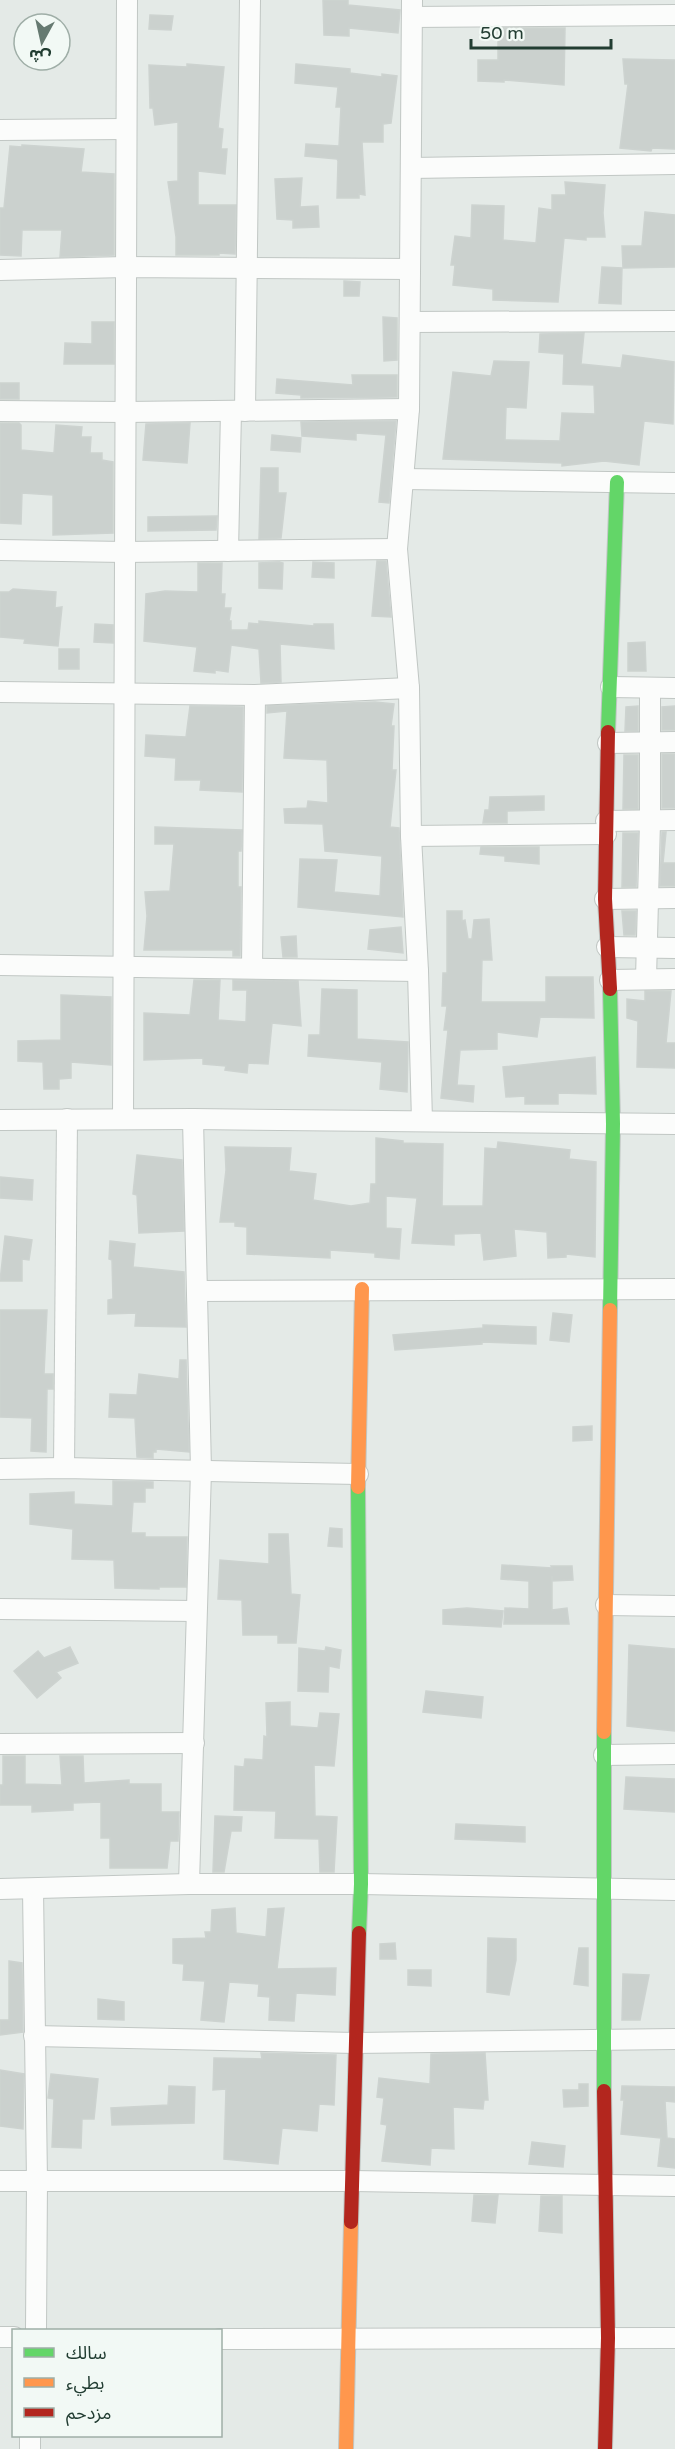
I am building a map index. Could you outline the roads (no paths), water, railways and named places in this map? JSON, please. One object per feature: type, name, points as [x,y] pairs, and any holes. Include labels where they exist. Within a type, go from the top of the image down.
[{"type":"street","points":[[123,1119],[127,0]]},
{"type":"street","points":[[228,551],[246,268],[250,0]]},
{"type":"street","points":[[422,1120],[411,836],[409,688],[397,549],[405,479],[409,410],[412,9],[675,15]]},
{"type":"street","points":[[0,130],[125,129]]},
{"type":"street","points":[[411,168],[675,164]]},
{"type":"street","points":[[0,270],[125,267],[410,269]]},
{"type":"street","points":[[410,322],[675,321]]},
{"type":"street","points":[[0,411],[409,410]]},
{"type":"street","points":[[405,479],[675,483]]},
{"type":"street","points":[[606,2449],[608,2338],[604,2185],[603,1889],[609,1288],[613,1124],[610,980],[606,947],[605,899],[617,482]]},
{"type":"street","points":[[0,550],[124,552],[397,549]]},
{"type":"street","points":[[610,687],[675,688]]},
{"type":"street","points":[[0,692],[255,695],[409,688]]},
{"type":"street","points":[[646,979],[649,899],[650,689]]},
{"type":"street","points":[[252,967],[255,695]]},
{"type":"street","points":[[608,743],[675,742]]},
{"type":"street","points":[[411,836],[606,828],[650,821],[675,820]]},
{"type":"street","points":[[605,899],[675,898]]},
{"type":"street","points":[[606,947],[675,948]]},
{"type":"street","points":[[0,965],[418,971]]},
{"type":"street","points":[[610,980],[675,980]]},
{"type":"street","points":[[64,1468],[67,1119]]},
{"type":"street","points":[[189,1884],[201,1470],[193,1119]]},
{"type":"street","points":[[0,1120],[422,1120],[675,1124]]},
{"type":"street","points":[[346,2449],[355,2043],[362,1884],[358,1474],[362,1289]]},
{"type":"street","points":[[197,1291],[675,1289]]},
{"type":"street","points":[[0,1469],[64,1468],[358,1474]]},
{"type":"street","points":[[606,1605],[675,1606]]},
{"type":"street","points":[[0,1610],[196,1611]]},
{"type":"street","points":[[0,1744],[194,1743]]},
{"type":"street","points":[[604,1755],[675,1754]]},
{"type":"street","points":[[0,1889],[189,1884],[362,1884],[675,1890]]},
{"type":"street","points":[[33,1889],[37,2181],[36,2329]]},
{"type":"street","points":[[34,2036],[355,2043],[603,2038],[675,2039]]},
{"type":"street","points":[[0,2181],[353,2181],[675,2186]]},
{"type":"street","points":[[222,2339],[675,2338]]}]
